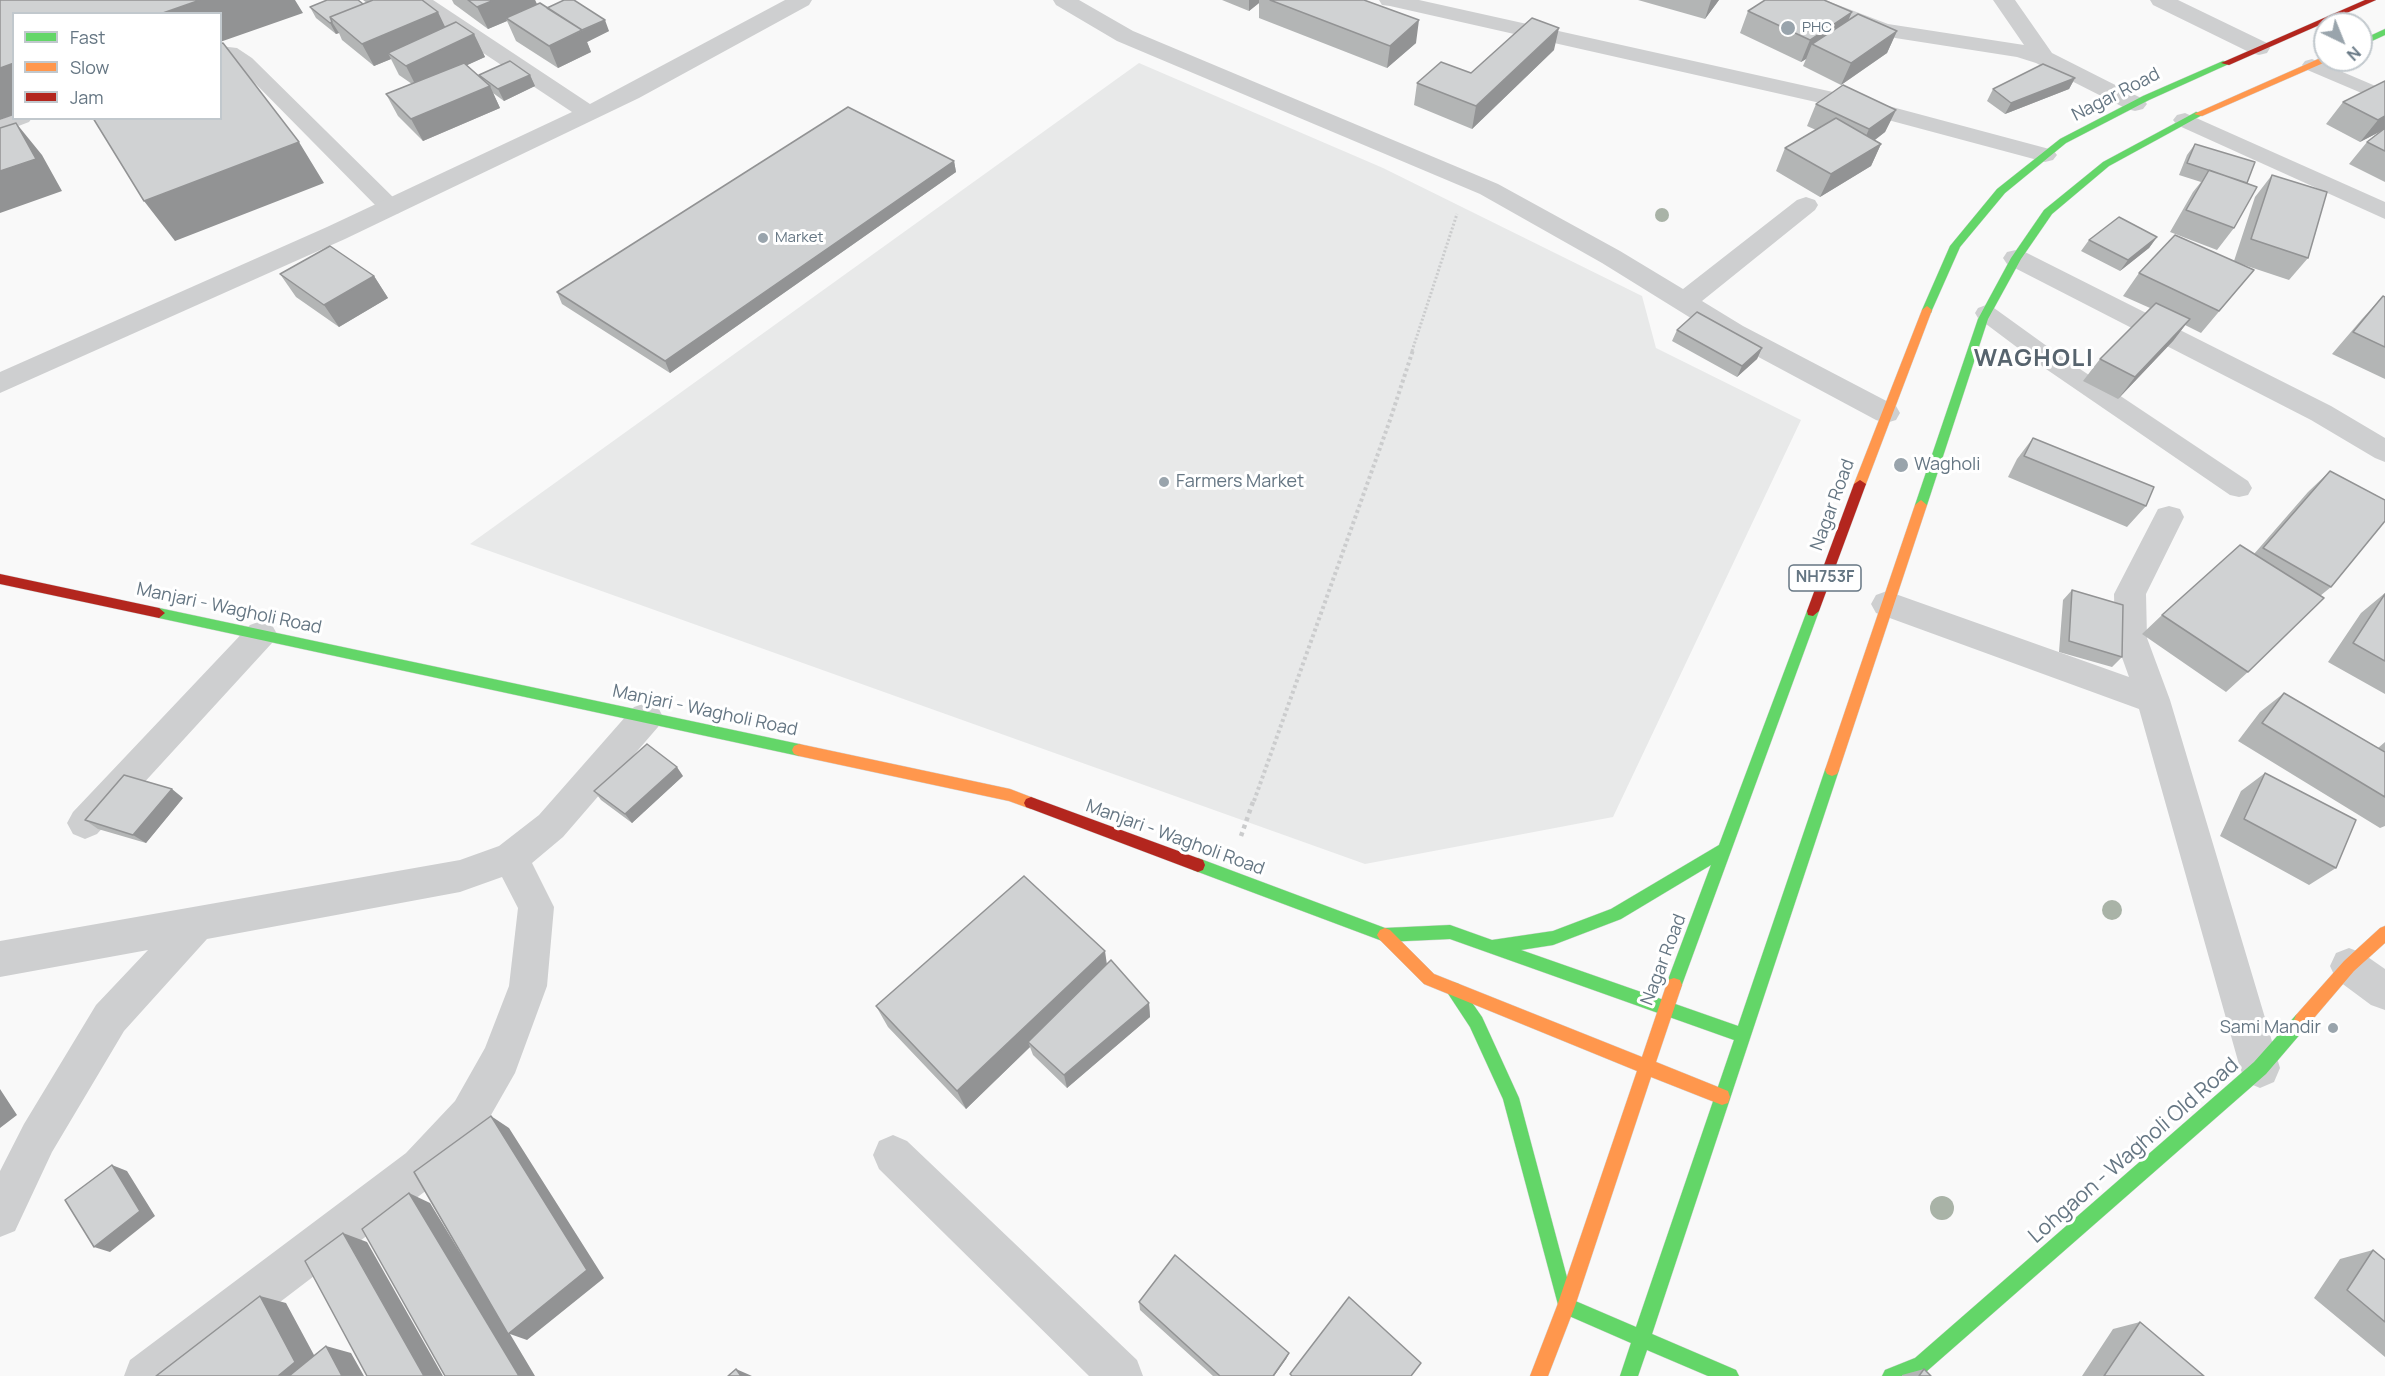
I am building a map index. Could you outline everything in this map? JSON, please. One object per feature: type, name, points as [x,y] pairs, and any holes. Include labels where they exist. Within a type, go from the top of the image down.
[{"type":"main road","name":"Nagar Road","points":[[1539,1376],[1566,1306],[1665,1010],[1886,414],[1930,302],[1955,246],[2001,191],[2063,141],[2135,104],[2372,0]]},
{"type":"main road","points":[[1629,1376],[1986,313],[2016,258],[2048,212],[2106,164],[2185,120],[2313,64]]},
{"type":"main road","name":"Manjari - Wagholi Road","points":[[0,579],[1010,795],[1385,935]]},
{"type":"main road","points":[[1492,947],[1553,938],[1616,914],[1726,849]]},
{"type":"main road","points":[[1385,935],[1450,932],[1665,1010],[1743,1035]]},
{"type":"main road","name":"Lohgaon - Wagholi Old Road","points":[[1891,1376],[1921,1365],[2260,1068],[2349,966],[2385,933]]},
{"type":"main road","points":[[1385,935],[1429,979],[1644,1068],[1722,1097]]},
{"type":"main road","points":[[1453,988],[1476,1022],[1510,1098],[1566,1306],[1730,1376]]},
{"type":"street","points":[[0,383],[390,208],[590,113],[801,0]]},
{"type":"street","points":[[1064,0],[1125,36],[1468,180],[1601,252],[1733,332],[1886,414]]},
{"type":"street","points":[[1390,0],[1851,103],[2045,155]]},
{"type":"street","points":[[1795,0],[1808,2],[1884,30],[2020,51],[2044,58],[2135,104]]},
{"type":"street","points":[[2004,0],[2044,58]]},
{"type":"street","points":[[2161,0],[2259,48]]},
{"type":"street","points":[[433,3],[590,113]]},
{"type":"street","points":[[2185,120],[2385,211]]},
{"type":"street","points":[[1684,302],[1806,205]]},
{"type":"street","points":[[2016,258],[2321,413],[2385,452]]},
{"type":"street","points":[[2169,517],[2130,594],[2131,638],[2153,700],[2260,1068]]},
{"type":"street","points":[[1887,604],[2153,700]]},
{"type":"street","points":[[85,823],[261,634]]},
{"type":"street","points":[[0,959],[460,876],[511,858],[551,826],[646,717]]},
{"type":"street","points":[[146,1376],[421,1168],[469,1115],[501,1059],[528,986],[536,907],[511,858]]},
{"type":"street","points":[[0,1216],[38,1138],[110,1018],[195,924]]},
{"type":"street","points":[[2349,966],[2385,992]]},
{"type":"street","points":[[893,1155],[1121,1376]]},
{"type":"lane","points":[[222,52],[230,52],[245,62],[390,208]]},
{"type":"lane","points":[[2337,72],[2385,97]]},
{"type":"lane","points":[[0,127],[17,120]]},
{"type":"lane","points":[[1986,313],[2054,363],[2239,488]]},
{"type":"path","points":[[1227,876],[1390,420],[1468,180]]},
{"type":"shaded area","name":"Farmers Market","points":[[1139,63],[1383,168],[1642,296],[1656,348],[1801,420],[1613,817],[1365,864],[470,544]]},
{"type":"building","points":[[0,0],[200,0],[166,12],[12,12],[12,64],[0,68]]},
{"type":"building","points":[[327,0],[358,0],[363,4],[330,17],[332,22],[330,23],[310,7]]},
{"type":"building","points":[[373,0],[422,0],[438,12],[362,44],[330,17]]},
{"type":"building","points":[[468,0],[494,0],[477,7]]},
{"type":"building","points":[[564,0],[574,0],[605,20],[582,30],[547,8]]},
{"type":"building","points":[[1270,0],[1364,0],[1419,20],[1390,46]]},
{"type":"building","points":[[1765,0],[1824,0],[1852,12],[1810,40],[1748,11]]},
{"type":"building","points":[[540,3],[582,30],[549,46],[506,18]]},
{"type":"building","points":[[1858,14],[1897,31],[1851,63],[1812,44]]},
{"type":"building","points":[[1532,18],[1559,28],[1476,106],[1417,83],[1441,62],[1471,73]]},
{"type":"building","points":[[456,22],[474,34],[406,66],[388,53]]},
{"type":"building","points":[[222,43],[299,142],[144,201],[94,120],[222,120]]},
{"type":"building","points":[[510,61],[530,75],[498,89],[479,75]]},
{"type":"building","points":[[464,63],[490,86],[411,119],[386,94]]},
{"type":"building","points":[[2043,64],[2075,78],[2011,103],[1993,89]]},
{"type":"building","points":[[2385,81],[2385,116],[2378,120],[2343,102]]},
{"type":"building","points":[[1843,85],[1896,110],[1869,129],[1816,104]]},
{"type":"building","name":"Market","points":[[848,107],[954,161],[665,361],[557,292]]},
{"type":"building","points":[[1836,118],[1881,144],[1831,174],[1785,148]]},
{"type":"building","points":[[16,123],[36,159],[0,171],[0,128]]},
{"type":"building","points":[[2385,128],[2385,151],[2367,142]]},
{"type":"building","points":[[2195,144],[2255,162],[2247,183],[2187,163]]},
{"type":"building","points":[[2209,170],[2257,187],[2234,228],[2186,210]]},
{"type":"building","points":[[2272,175],[2327,192],[2308,258],[2251,239]]},
{"type":"building","points":[[2119,217],[2157,237],[2128,260],[2089,240]]},
{"type":"building","points":[[2175,235],[2254,270],[2219,311],[2139,273]]},
{"type":"building","points":[[330,246],[374,276],[324,305],[280,274]]},
{"type":"building","points":[[2383,296],[2385,297],[2385,347],[2353,332]]},
{"type":"building","points":[[2156,303],[2190,319],[2135,377],[2100,359]]},
{"type":"building","points":[[1697,312],[1762,348],[1742,366],[1677,330]]},
{"type":"building","points":[[2033,438],[2154,487],[2146,506],[2024,456]]},
{"type":"building","points":[[2330,471],[2385,500],[2385,521],[2331,587],[2263,548]]},
{"type":"building","points":[[2240,545],[2324,598],[2248,672],[2162,615]]},
{"type":"building","points":[[2072,590],[2123,605],[2122,657],[2069,641]]},
{"type":"building","points":[[2385,594],[2385,661],[2353,643]]},
{"type":"building","points":[[2284,693],[2385,752],[2385,797],[2262,723]]},
{"type":"building","points":[[647,744],[677,767],[625,814],[594,791]]},
{"type":"building","points":[[2265,773],[2356,820],[2336,868],[2244,819]]},
{"type":"building","points":[[124,775],[172,789],[133,835],[85,820]]},
{"type":"building","points":[[1024,876],[1105,951],[957,1091],[876,1006]]},
{"type":"building","points":[[1111,960],[1149,1003],[1064,1075],[1028,1042]]},
{"type":"building","points":[[491,1116],[587,1270],[508,1334],[414,1172]]},
{"type":"building","points":[[112,1165],[140,1211],[94,1247],[65,1200]]},
{"type":"building","points":[[409,1193],[519,1376],[445,1376],[362,1229]]},
{"type":"building","points":[[343,1233],[424,1376],[367,1376],[305,1261]]},
{"type":"building","points":[[2373,1250],[2385,1260],[2385,1322],[2347,1290]]},
{"type":"building","points":[[1175,1255],[1289,1353],[1273,1376],[1220,1376],[1139,1302]]},
{"type":"building","points":[[260,1296],[295,1362],[278,1376],[156,1376]]},
{"type":"building","points":[[1349,1297],[1421,1363],[1411,1376],[1292,1376],[1290,1374]]},
{"type":"building","points":[[2140,1322],[2204,1376],[2104,1376]]},
{"type":"building","points":[[326,1346],[342,1376],[289,1376]]},
{"type":"building","points":[[736,1369],[741,1376],[728,1376]]},
{"type":"building","points":[[1924,1369],[1931,1376],[1919,1376]]},
{"type":"traffic: fast","points":[[2373,38],[2385,32]]},
{"type":"traffic: fast","points":[[1927,310],[1955,246],[2001,191],[2063,141],[2146,98],[2226,63]]},
{"type":"traffic: fast","points":[[1921,505],[1983,319],[2016,258],[2048,212],[2106,164],[2199,114]]},
{"type":"traffic: fast","points":[[1674,985],[1813,611]]},
{"type":"traffic: fast","points":[[159,613],[799,750]]},
{"type":"traffic: fast","points":[[1629,1376],[1832,770]]},
{"type":"traffic: fast","points":[[1492,947],[1553,938],[1616,914],[1726,848]]},
{"type":"traffic: fast","points":[[1198,865],[1385,935],[1450,932],[1743,1035]]},
{"type":"traffic: fast","points":[[1453,989],[1476,1022],[1511,1098],[1566,1306]]},
{"type":"traffic: fast","points":[[1891,1376],[1921,1365],[2260,1068],[2302,1020]]},
{"type":"traffic: fast","points":[[1566,1306],[1730,1376]]},
{"type":"traffic: slow","points":[[2199,114],[2313,64]]},
{"type":"traffic: slow","points":[[1860,484],[1927,310]]},
{"type":"traffic: slow","points":[[1832,770],[1921,505]]},
{"type":"traffic: slow","points":[[799,750],[1010,795],[1031,803]]},
{"type":"traffic: slow","points":[[2302,1020],[2349,966],[2385,933]]},
{"type":"traffic: slow","points":[[1385,935],[1429,979],[1722,1097]]},
{"type":"traffic: slow","points":[[1539,1376],[1566,1306],[1674,985]]},
{"type":"traffic: jam","points":[[2226,63],[2372,0]]},
{"type":"traffic: jam","points":[[1813,611],[1860,484]]},
{"type":"traffic: jam","points":[[0,579],[159,613]]},
{"type":"traffic: jam","points":[[1031,803],[1198,865]]},
{"type":"place","name":"PHC","points":[[1788,28]]},
{"type":"place","name":"Market","points":[[763,238]]},
{"type":"place","name":"Wagholi","points":[[1901,465]]},
{"type":"place","name":"Farmers Market","points":[[1164,482]]},
{"type":"place","name":"Sami Mandir","points":[[2333,1028]]},
{"type":"district","name":"WAGHOLI","points":[[2034,359]]}]
